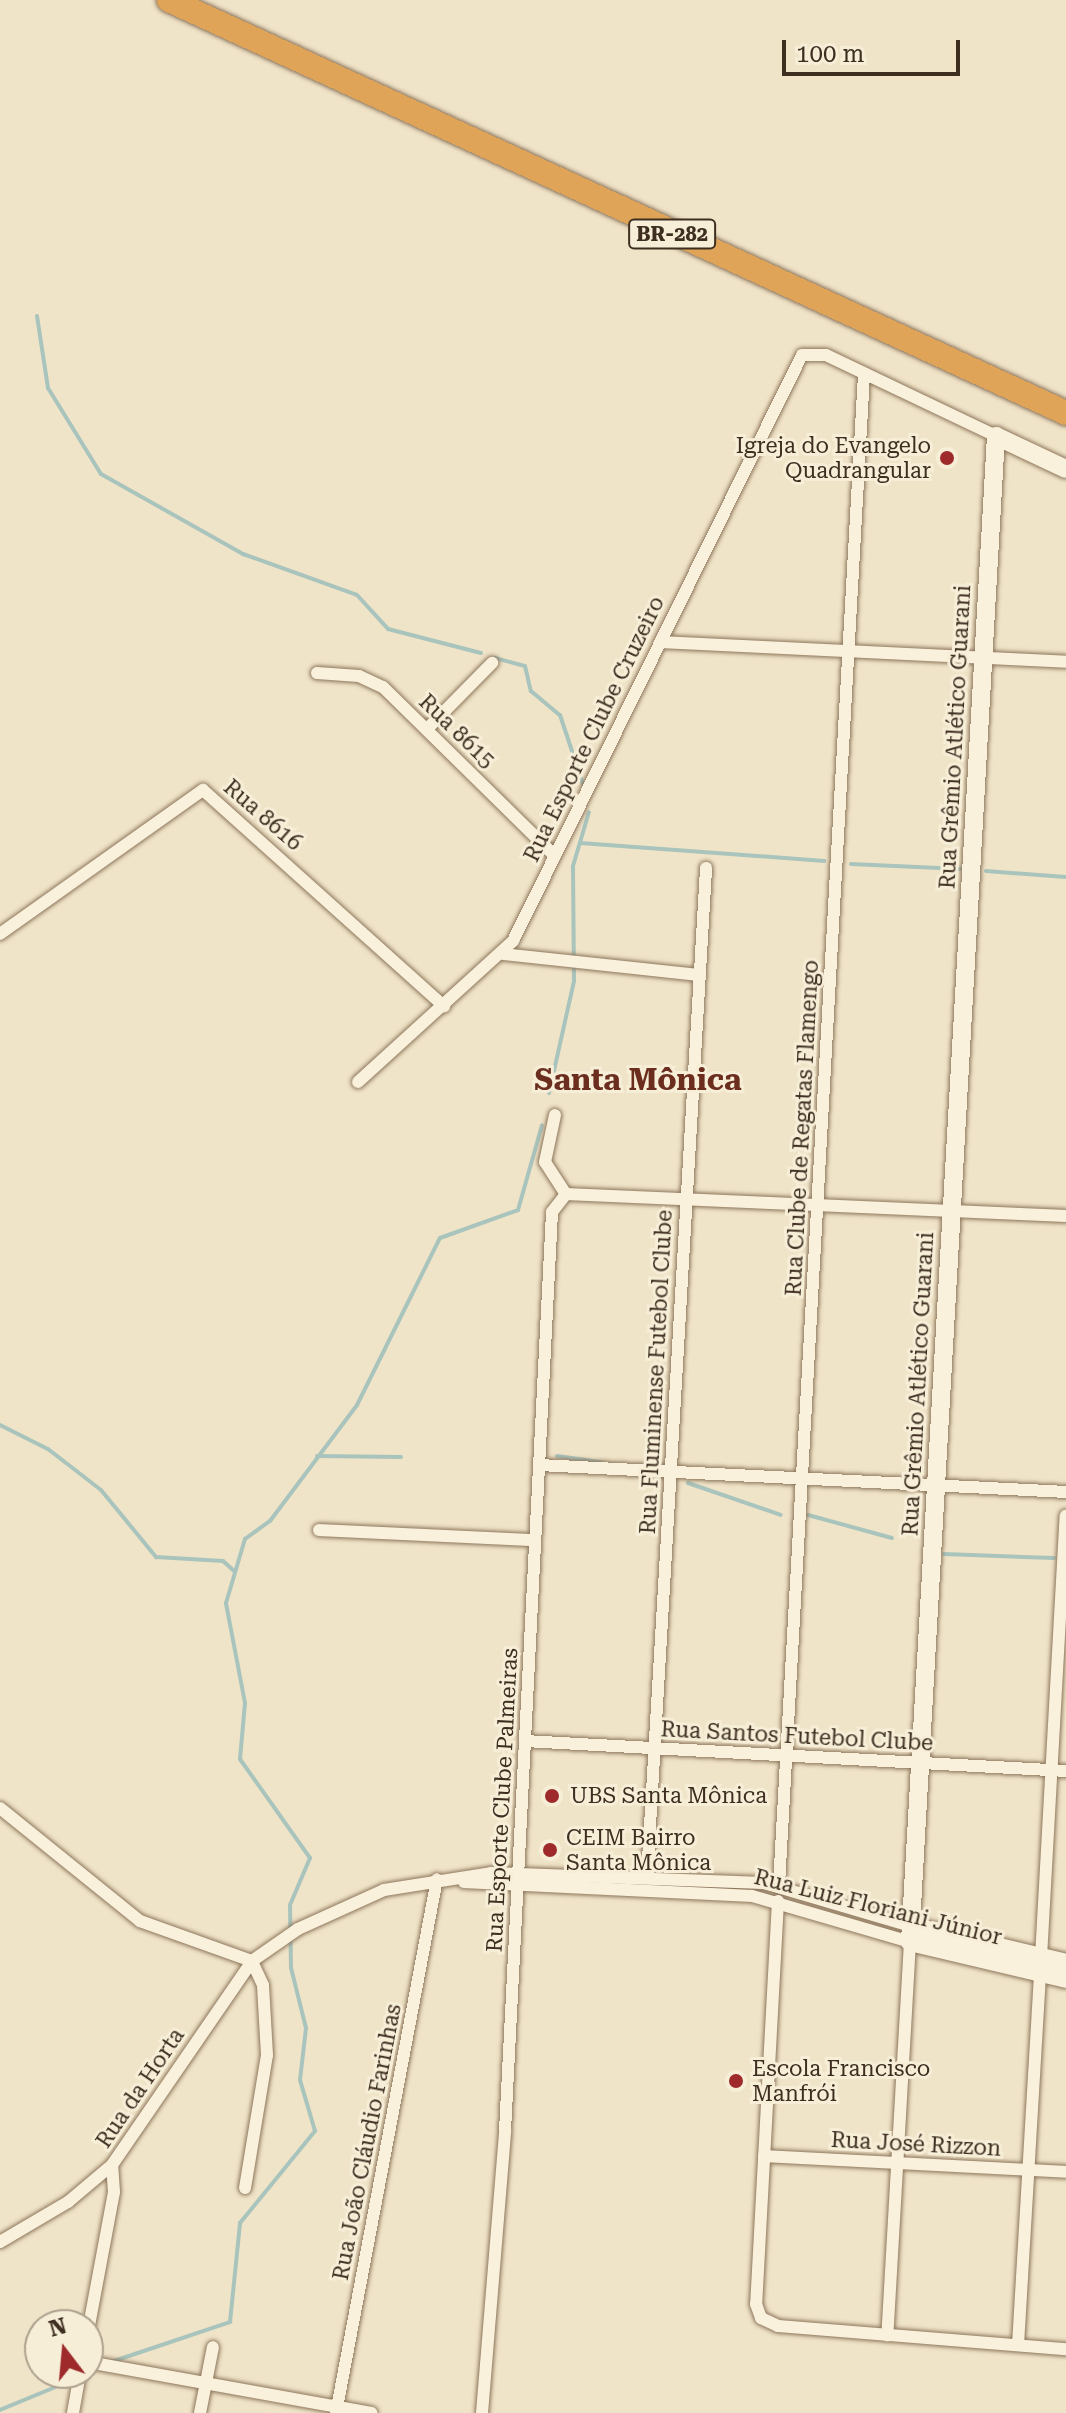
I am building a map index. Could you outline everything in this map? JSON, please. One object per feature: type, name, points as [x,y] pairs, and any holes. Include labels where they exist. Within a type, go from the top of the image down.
[{"type":"highway","name":"BR-282","points":[[169,0],[1066,413]]},
{"type":"street","name":"Rua Esporte Clube Cruzeiro","points":[[358,1082],[503,954],[661,642],[789,373],[808,353],[864,373]]},
{"type":"street","points":[[864,373],[1066,469]]},
{"type":"street","name":"Rua Clube de Regatas Flamengo","points":[[779,1885],[864,373]]},
{"type":"street","name":"Rua Grêmio Atlético Guarani","points":[[887,2335],[996,436]]},
{"type":"street","points":[[661,642],[1066,662]]},
{"type":"street","points":[[427,729],[492,663]]},
{"type":"street","name":"Rua 8615","points":[[317,673],[370,679],[427,729],[552,853]]},
{"type":"street","name":"Rua 8616","points":[[0,934],[203,790],[444,1006]]},
{"type":"street","name":"Rua Fluminense Futebol Clube","points":[[647,1877],[706,868]]},
{"type":"street","points":[[503,954],[560,964],[700,975]]},
{"type":"street","points":[[555,1115],[545,1162],[566,1194],[1066,1216]]},
{"type":"street","name":"Rua Esporte Clube Palmeiras","points":[[482,2413],[518,1887],[552,1212],[566,1194]]},
{"type":"street","points":[[539,1465],[1066,1492]]},
{"type":"street","points":[[1018,2345],[1066,1516]]},
{"type":"street","points":[[319,1530],[535,1540]]},
{"type":"street","name":"Rua Santos Futebol Clube","points":[[525,1741],[1066,1771]]},
{"type":"street","points":[[0,1808],[140,1921],[252,1961],[263,1985],[267,2055],[245,2188]]},
{"type":"street","name":"Rua Luiz Floriani Júnior","points":[[252,1961],[298,1929],[384,1890],[437,1879],[518,1873],[779,1885],[910,1934]]},
{"type":"street","name":"Rua Luiz Floriani Júnior","points":[[437,1879],[518,1887],[778,1901],[1040,1965],[1066,1979]]},
{"type":"street","name":"Rua João Cláudio Farinhas","points":[[336,2410],[437,1879]]},
{"type":"street","points":[[778,1901],[756,2304],[761,2318],[778,2326],[1066,2349]]},
{"type":"street","name":"Rua da Horta","points":[[0,2242],[68,2202],[112,2165],[252,1961]]},
{"type":"street","name":"Rua Luiz Floriani Júnior","points":[[1040,1965],[1066,1963]]},
{"type":"street","name":"Rua José Rizzon","points":[[764,2156],[1066,2172]]},
{"type":"street","points":[[92,2309],[114,2192],[112,2165]]},
{"type":"street","points":[[200,2413],[213,2347]]},
{"type":"street","points":[[104,2366],[336,2410],[371,2413]]},
{"type":"street","points":[[73,2413],[77,2389]]},
{"type":"waterway","points":[[37,316],[48,388],[101,474],[243,554],[357,595],[388,629],[481,653]]},
{"type":"waterway","points":[[495,658],[525,666],[531,691],[560,715],[583,784]]},
{"type":"waterway","points":[[549,1093],[574,981],[573,866],[589,812]]},
{"type":"waterway","points":[[580,843],[824,861]]},
{"type":"waterway","points":[[851,864],[961,869]]},
{"type":"waterway","points":[[986,871],[1066,877]]},
{"type":"waterway","points":[[111,2362],[230,2322],[240,2223],[315,2131],[300,2080],[306,2028],[291,1968],[290,1905],[310,1858],[240,1759],[245,1703],[226,1603],[245,1539],[270,1521],[357,1405],[440,1238],[518,1210],[542,1125]]},
{"type":"waterway","points":[[0,1425],[48,1449],[101,1490],[156,1557],[223,1561],[234,1571]]},
{"type":"waterway","points":[[317,1456],[401,1457]]},
{"type":"waterway","points":[[557,1456],[601,1462]]},
{"type":"waterway","points":[[688,1483],[781,1515]]},
{"type":"waterway","points":[[808,1515],[892,1538]]},
{"type":"waterway","points":[[944,1554],[1054,1558]]},
{"type":"waterway","points":[[0,2410],[51,2389]]},
{"type":"place","name":"Igreja do Evangelo Quadrangular","points":[[947,458]]},
{"type":"place","name":"UBS Santa Mônica","points":[[552,1796]]},
{"type":"place","name":"CEIM Bairro Santa Mônica","points":[[550,1850]]},
{"type":"place","name":"Escola Francisco Manfrói","points":[[736,2081]]},
{"type":"district","name":"Santa Mônica","points":[[638,1080]]}]
